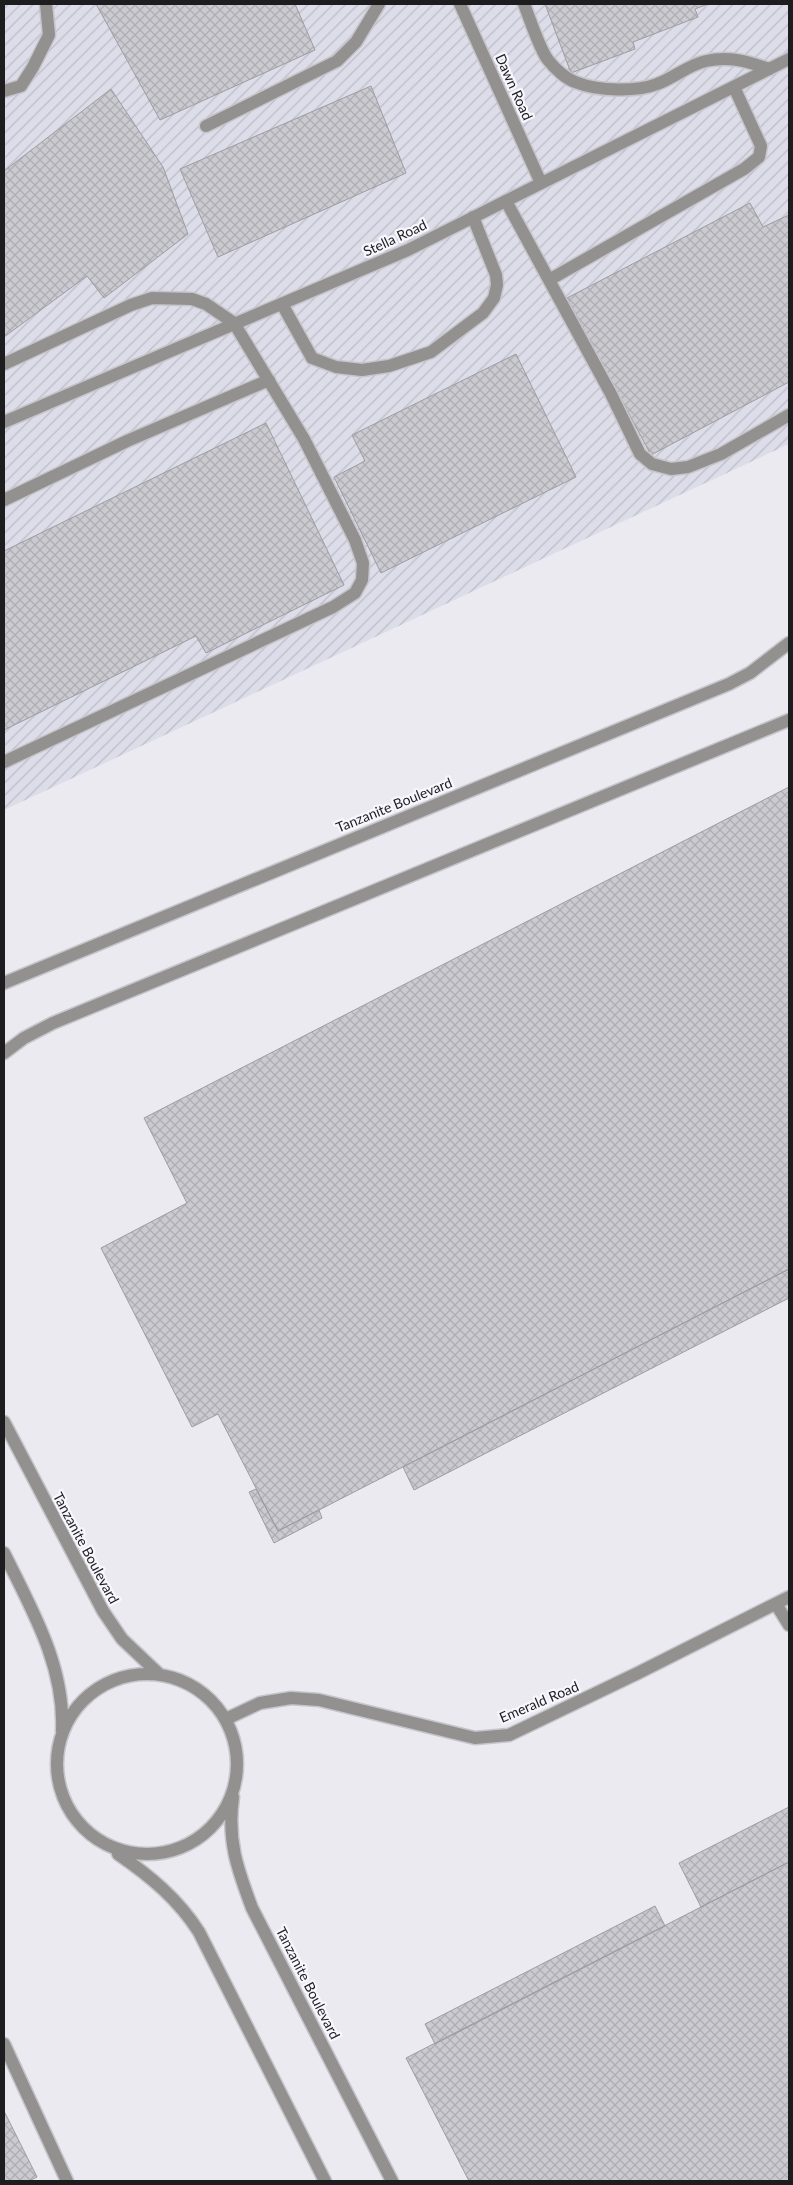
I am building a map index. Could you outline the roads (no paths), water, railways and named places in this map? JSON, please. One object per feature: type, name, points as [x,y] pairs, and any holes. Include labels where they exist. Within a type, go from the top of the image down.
[{"type":"street","points":[[4,91],[20,86],[33,67],[48,35],[46,4]]},
{"type":"street","points":[[206,126],[337,61],[356,42],[379,4]]},
{"type":"street","name":"Dawn Road","points":[[460,4],[541,183]]},
{"type":"street","points":[[524,4],[547,59],[562,74],[578,83],[606,88],[631,89],[657,84],[674,74],[705,61],[727,58],[742,59],[769,69]]},
{"type":"street","name":"Stella Road","points":[[4,422],[408,250],[789,59]]},
{"type":"street","points":[[549,280],[744,169],[759,157],[761,146],[734,87]]},
{"type":"street","points":[[506,200],[611,394],[640,454],[652,464],[671,469],[688,467],[721,454],[789,415]]},
{"type":"street","points":[[282,304],[312,358],[336,367],[362,370],[389,366],[431,352],[483,313],[494,298],[497,285],[496,275],[473,218]]},
{"type":"street","points":[[4,364],[152,298],[192,299],[206,304],[234,323],[269,380],[304,439],[356,540],[364,563],[362,580],[355,593],[315,615],[4,762]]},
{"type":"street","points":[[4,500],[127,441],[269,380]]},
{"type":"street","name":"Tanzanite Boulevard","points":[[4,983],[729,684],[750,673],[789,643]]},
{"type":"street","points":[[4,1053],[24,1038],[53,1023],[789,720]]},
{"type":"street","name":"Tanzanite Boulevard","points":[[4,1422],[103,1611],[122,1639],[160,1674],[180,1680],[198,1689],[212,1701],[226,1720],[232,1734],[237,1755],[230,1820],[232,1844],[240,1876],[252,1908],[392,2181]]},
{"type":"street","points":[[4,1553],[34,1613],[56,1668],[63,1709],[62,1733],[56,1762],[60,1790],[72,1816],[89,1835],[151,1878],[189,1917],[199,1932],[325,2181]]},
{"type":"street","name":"Emerald Road","points":[[226,1720],[260,1703],[300,1699],[319,1700],[474,1738],[509,1735],[789,1597]]},
{"type":"street","points":[[776,1604],[789,1624]]},
{"type":"street","points":[[62,1733],[77,1707],[91,1693],[110,1681],[143,1674],[160,1674]]},
{"type":"street","points":[[106,1845],[132,1854],[161,1854],[188,1845],[216,1822],[234,1789]]},
{"type":"street","points":[[4,2044],[67,2181]]}]
